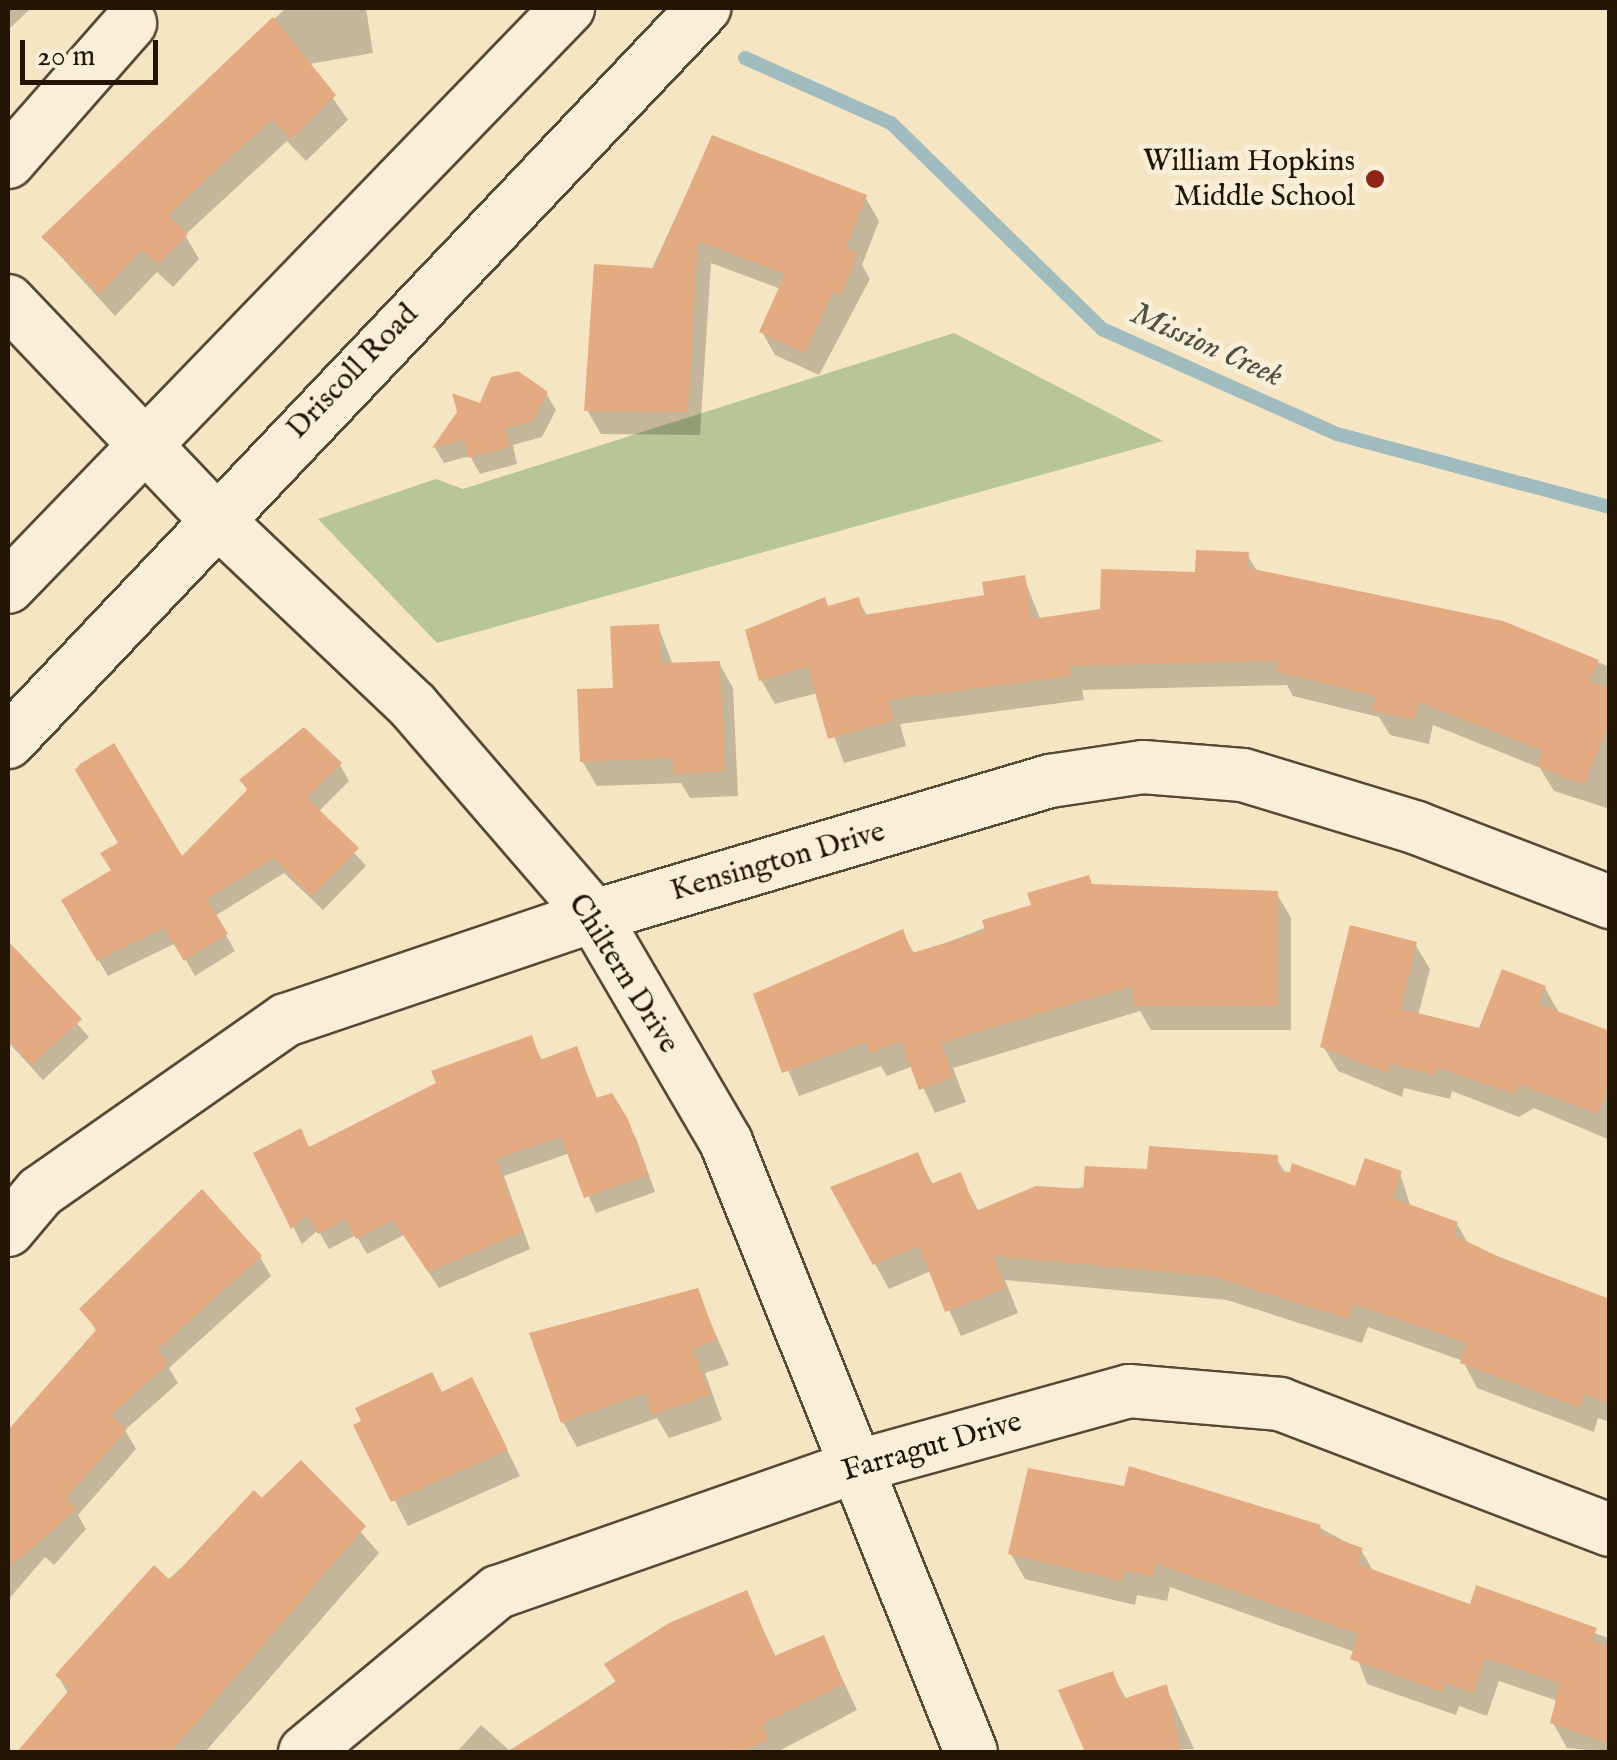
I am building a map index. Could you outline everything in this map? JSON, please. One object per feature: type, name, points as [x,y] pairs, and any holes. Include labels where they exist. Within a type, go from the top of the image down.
[{"type":"street","points":[[8,587],[141,442],[568,8]]},
{"type":"street","name":"Driscoll Road","points":[[8,742],[213,516],[704,8]]},
{"type":"street","points":[[8,162],[130,23]]},
{"type":"street","name":"Chiltern Drive","points":[[8,301],[213,516],[413,706],[594,916],[726,1142],[971,1752]]},
{"type":"street","name":"Kensington Drive","points":[[8,1230],[40,1192],[286,1020],[594,916],[1050,782],[1144,766],[1243,775],[1417,828],[1610,902]]},
{"type":"street","name":"Farragut Drive","points":[[305,1752],[498,1592],[855,1467],[1129,1391],[1280,1404],[1610,1530]]},
{"type":"green space","points":[[954,333],[1163,441],[437,643],[318,519],[436,479],[463,489]]},
{"type":"building","points":[[273,17],[336,95],[291,139],[272,119],[168,215],[188,234],[158,264],[142,250],[100,294],[41,237]]},
{"type":"building","points":[[712,135],[867,195],[846,248],[858,253],[842,295],[833,292],[805,353],[759,332],[785,274],[698,241],[688,412],[584,411],[594,264],[654,268]]},
{"type":"building","points":[[518,371],[548,392],[533,421],[505,428],[510,447],[468,458],[464,440],[432,448],[457,412],[452,393],[480,403],[491,377]]},
{"type":"building","points":[[1196,550],[1249,552],[1248,568],[1503,621],[1599,660],[1590,681],[1610,688],[1610,721],[1584,785],[1537,766],[1543,751],[1419,702],[1415,720],[1372,711],[1376,696],[1276,672],[1279,661],[1070,666],[1071,676],[888,700],[894,721],[828,739],[808,667],[759,681],[745,630],[825,597],[828,606],[859,597],[864,615],[984,595],[982,582],[1025,575],[1032,619],[1100,609],[1101,569],[1195,572]]},
{"type":"building","points":[[659,624],[661,663],[720,661],[725,771],[673,774],[673,758],[580,762],[577,689],[613,688],[610,626]]},
{"type":"building","points":[[304,727],[342,763],[307,798],[359,848],[312,896],[274,858],[207,899],[228,934],[184,961],[164,928],[97,961],[61,900],[111,870],[100,853],[118,843],[75,770],[80,764],[114,743],[182,856],[248,789],[239,780]]},
{"type":"building","points":[[1089,875],[1092,884],[1278,891],[1278,1006],[1134,1006],[1132,986],[941,1043],[954,1077],[919,1090],[901,1041],[870,1053],[866,1042],[782,1073],[753,994],[903,929],[912,953],[985,931],[982,920],[1031,905],[1027,893]]},
{"type":"building","points":[[1350,925],[1417,942],[1401,1009],[1479,1028],[1502,969],[1546,986],[1539,1004],[1610,1031],[1610,1085],[1598,1114],[1519,1084],[1515,1094],[1438,1068],[1436,1075],[1390,1064],[1388,1073],[1320,1047]]},
{"type":"building","points":[[8,941],[82,1019],[32,1065],[8,1039]]},
{"type":"building","points":[[532,1035],[540,1060],[577,1046],[596,1098],[612,1093],[628,1119],[648,1175],[584,1198],[561,1137],[496,1159],[523,1232],[428,1272],[393,1220],[356,1239],[346,1220],[318,1234],[307,1215],[291,1229],[253,1153],[301,1128],[309,1147],[436,1083],[431,1071]]},
{"type":"building","points":[[1149,1146],[1278,1155],[1278,1171],[1290,1172],[1292,1163],[1355,1186],[1365,1158],[1402,1171],[1392,1198],[1458,1222],[1454,1235],[1505,1260],[1610,1299],[1610,1404],[1584,1394],[1580,1408],[1460,1363],[1467,1343],[1354,1304],[1349,1319],[1211,1276],[993,1256],[1006,1288],[945,1312],[919,1246],[873,1265],[830,1187],[918,1152],[931,1184],[961,1172],[976,1211],[1036,1186],[1083,1189],[1085,1166],[1147,1169]]},
{"type":"building","points":[[202,1189],[262,1256],[157,1350],[169,1363],[111,1415],[127,1429],[66,1499],[77,1509],[8,1569],[8,1430],[97,1329],[79,1309]]},
{"type":"building","points":[[698,1288],[717,1340],[693,1348],[710,1395],[652,1415],[645,1393],[561,1423],[529,1333]]},
{"type":"building","points":[[432,1372],[442,1392],[472,1377],[508,1450],[391,1502],[353,1425],[361,1421],[355,1408]]},
{"type":"building","points":[[301,1460],[366,1526],[171,1752],[17,1752],[70,1689],[55,1675],[154,1565],[170,1580],[254,1490],[262,1498]]},
{"type":"building","points":[[1129,1466],[1321,1525],[1319,1533],[1363,1548],[1357,1564],[1470,1604],[1476,1585],[1597,1628],[1592,1641],[1610,1647],[1610,1744],[1550,1723],[1560,1683],[1485,1658],[1473,1693],[1445,1683],[1442,1692],[1350,1659],[1359,1634],[1156,1564],[1153,1577],[1124,1571],[1121,1581],[1008,1554],[1028,1468],[1124,1486]]},
{"type":"building","points":[[747,1590],[774,1656],[824,1635],[844,1684],[763,1724],[769,1740],[739,1752],[507,1752],[616,1682],[604,1664],[669,1623]]},
{"type":"building","points":[[1113,1671],[1123,1699],[1167,1684],[1181,1752],[1085,1752],[1058,1690]]},
{"type":"waterway","name":"Mission Creek","points":[[745,58],[891,123],[1102,329],[1337,434],[1610,507]]},
{"type":"place","name":"William Hopkins Middle School","points":[[1375,179]]}]
